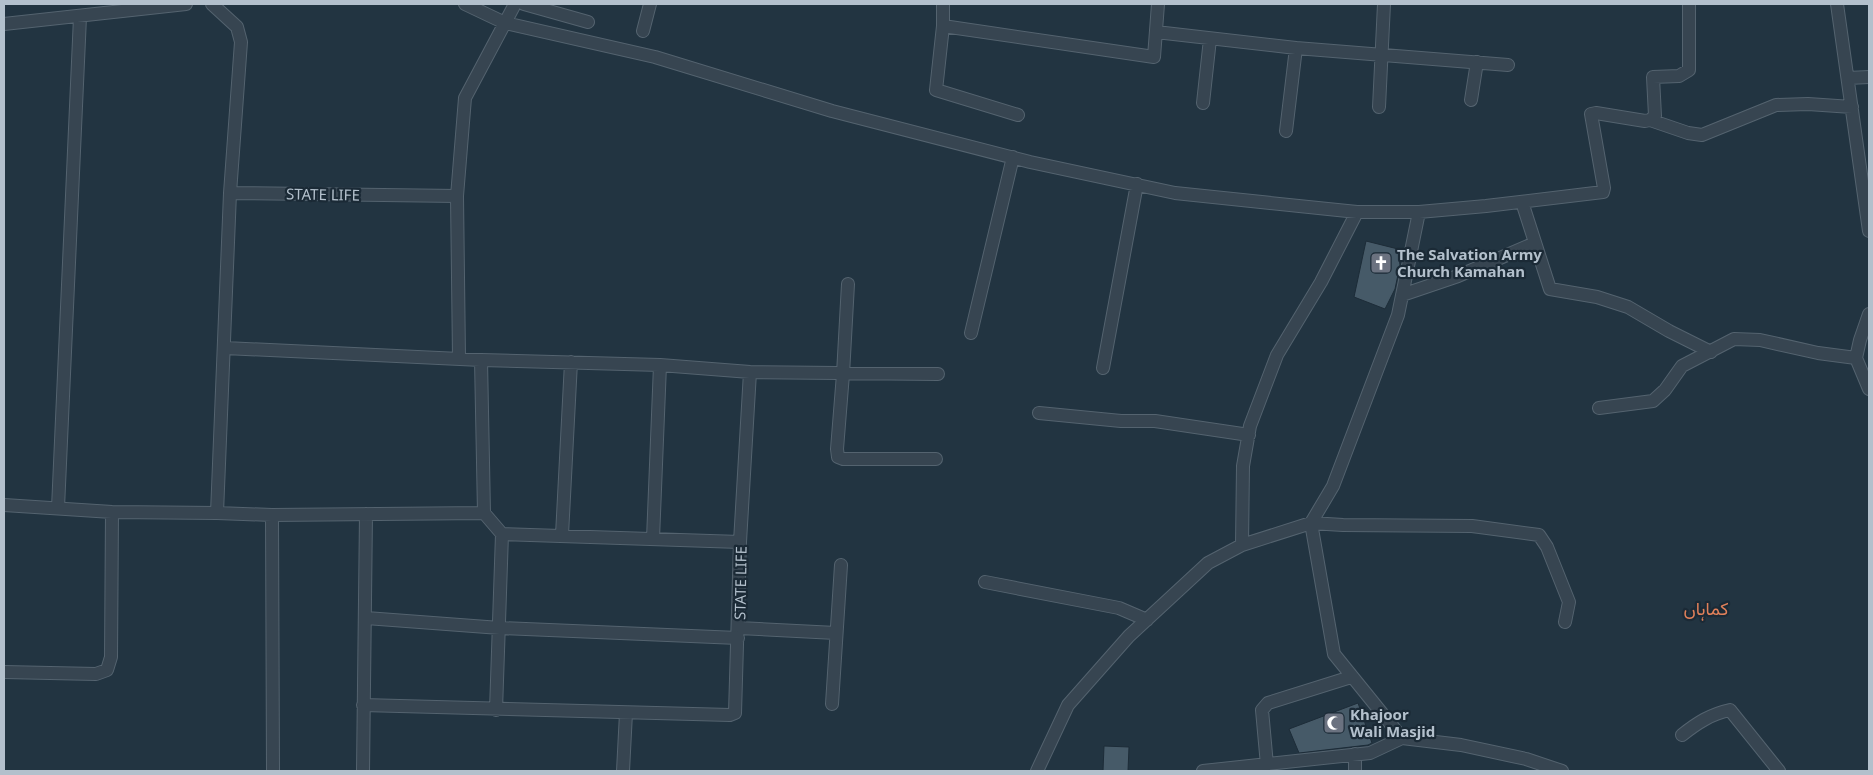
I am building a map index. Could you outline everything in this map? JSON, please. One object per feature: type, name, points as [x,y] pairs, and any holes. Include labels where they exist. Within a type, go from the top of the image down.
[{"type":"street","points":[[4,24],[186,4]]},
{"type":"street","points":[[212,4],[237,26],[241,42],[230,192],[217,513]]},
{"type":"street","points":[[465,4],[504,23],[655,56],[832,111],[1013,157],[1175,193],[1357,212],[1419,212],[1603,192],[1604,188],[1591,114],[1596,113],[1645,121],[1650,120],[1688,133],[1702,135],[1776,105],[1808,104],[1852,107]]},
{"type":"street","points":[[458,358],[457,196],[465,98],[514,4]]},
{"type":"street","points":[[524,4],[588,22]]},
{"type":"street","points":[[643,31],[650,4]]},
{"type":"street","points":[[943,4],[943,26],[936,90],[1018,115]]},
{"type":"street","points":[[943,26],[1154,58],[1158,4]]},
{"type":"street","points":[[1380,107],[1384,4]]},
{"type":"street","points":[[1650,120],[1655,116],[1653,77],[1679,76],[1689,70],[1689,4]]},
{"type":"street","points":[[1838,4],[1869,231]]},
{"type":"street","points":[[58,508],[80,17]]},
{"type":"street","points":[[1156,32],[1296,48],[1508,65]]},
{"type":"street","points":[[1203,103],[1210,39]]},
{"type":"street","points":[[1286,130],[1296,48]]},
{"type":"street","points":[[1471,100],[1477,62]]},
{"type":"street","points":[[1848,78],[1869,77]]},
{"type":"street","points":[[971,334],[1013,157]]},
{"type":"street","points":[[1103,368],[1137,184]]},
{"type":"street","name":"STATE LIFE","points":[[230,192],[457,196]]},
{"type":"street","points":[[1522,202],[1550,289],[1597,297],[1628,307],[1669,331],[1711,352]]},
{"type":"street","points":[[1242,545],[1243,466],[1250,426],[1277,355],[1344,242],[1357,212]]},
{"type":"street","points":[[1402,738],[1334,654],[1311,523],[1333,486],[1398,315],[1419,212]]},
{"type":"street","points":[[1402,295],[1458,276],[1535,243]]},
{"type":"street","points":[[848,284],[838,457],[843,459],[936,459]]},
{"type":"street","points":[[1869,314],[1856,358],[1869,389]]},
{"type":"street","points":[[1599,408],[1653,401],[1665,390],[1682,366],[1734,339],[1760,340],[1818,353],[1856,358]]},
{"type":"street","points":[[225,348],[481,360],[660,365],[750,372],[938,374]]},
{"type":"street","points":[[481,360],[484,513],[502,534],[496,710]]},
{"type":"street","points":[[562,535],[571,362]]},
{"type":"street","points":[[653,538],[660,365]]},
{"type":"street","name":"STATE LIFE","points":[[363,705],[626,713],[730,715],[735,713],[739,633],[740,542],[750,372]]},
{"type":"street","points":[[1039,413],[1121,421],[1155,421],[1248,435]]},
{"type":"street","points":[[4,505],[112,512],[272,515],[484,513]]},
{"type":"street","points":[[4,672],[96,674],[107,670],[111,657],[112,512]]},
{"type":"street","points":[[364,771],[363,705],[366,618],[366,514]]},
{"type":"street","points":[[272,515],[274,771]]},
{"type":"street","points":[[1037,771],[1068,705],[1129,636],[1208,563],[1242,545],[1311,523],[1472,526],[1539,535],[1547,547],[1569,602],[1565,622]]},
{"type":"street","points":[[502,534],[740,542]]},
{"type":"street","points":[[832,704],[841,564]]},
{"type":"street","points":[[985,582],[1119,608],[1147,620]]},
{"type":"street","points":[[366,618],[500,628],[739,633],[836,632]]},
{"type":"street","points":[[1268,764],[1262,710],[1268,703],[1351,677]]},
{"type":"street","points":[[1682,735],[1715,713],[1730,710],[1778,771]]},
{"type":"street","points":[[623,771],[626,713]]},
{"type":"street","points":[[1203,771],[1370,752],[1402,738],[1461,745],[1526,759],[1562,771]]},
{"type":"street","points":[[1355,754],[1355,771]]},
{"type":"building","name":"The Salvation Army Church Kamahan","points":[[1366,241],[1398,249],[1400,265],[1395,289],[1385,309],[1354,297]]},
{"type":"building","name":"Khajoor Wali Masjid","points":[[1358,703],[1372,743],[1299,753],[1289,729]]},
{"type":"building","points":[[1104,746],[1129,747],[1128,771],[1103,771]]},
{"type":"place","name":"The Salvation Army Church Kamahan","points":[[1381,263]]},
{"type":"place","name":"Khajoor Wali Masjid","points":[[1334,723]]},
{"type":"district","name":"کماہاں","points":[[1706,608]]}]
